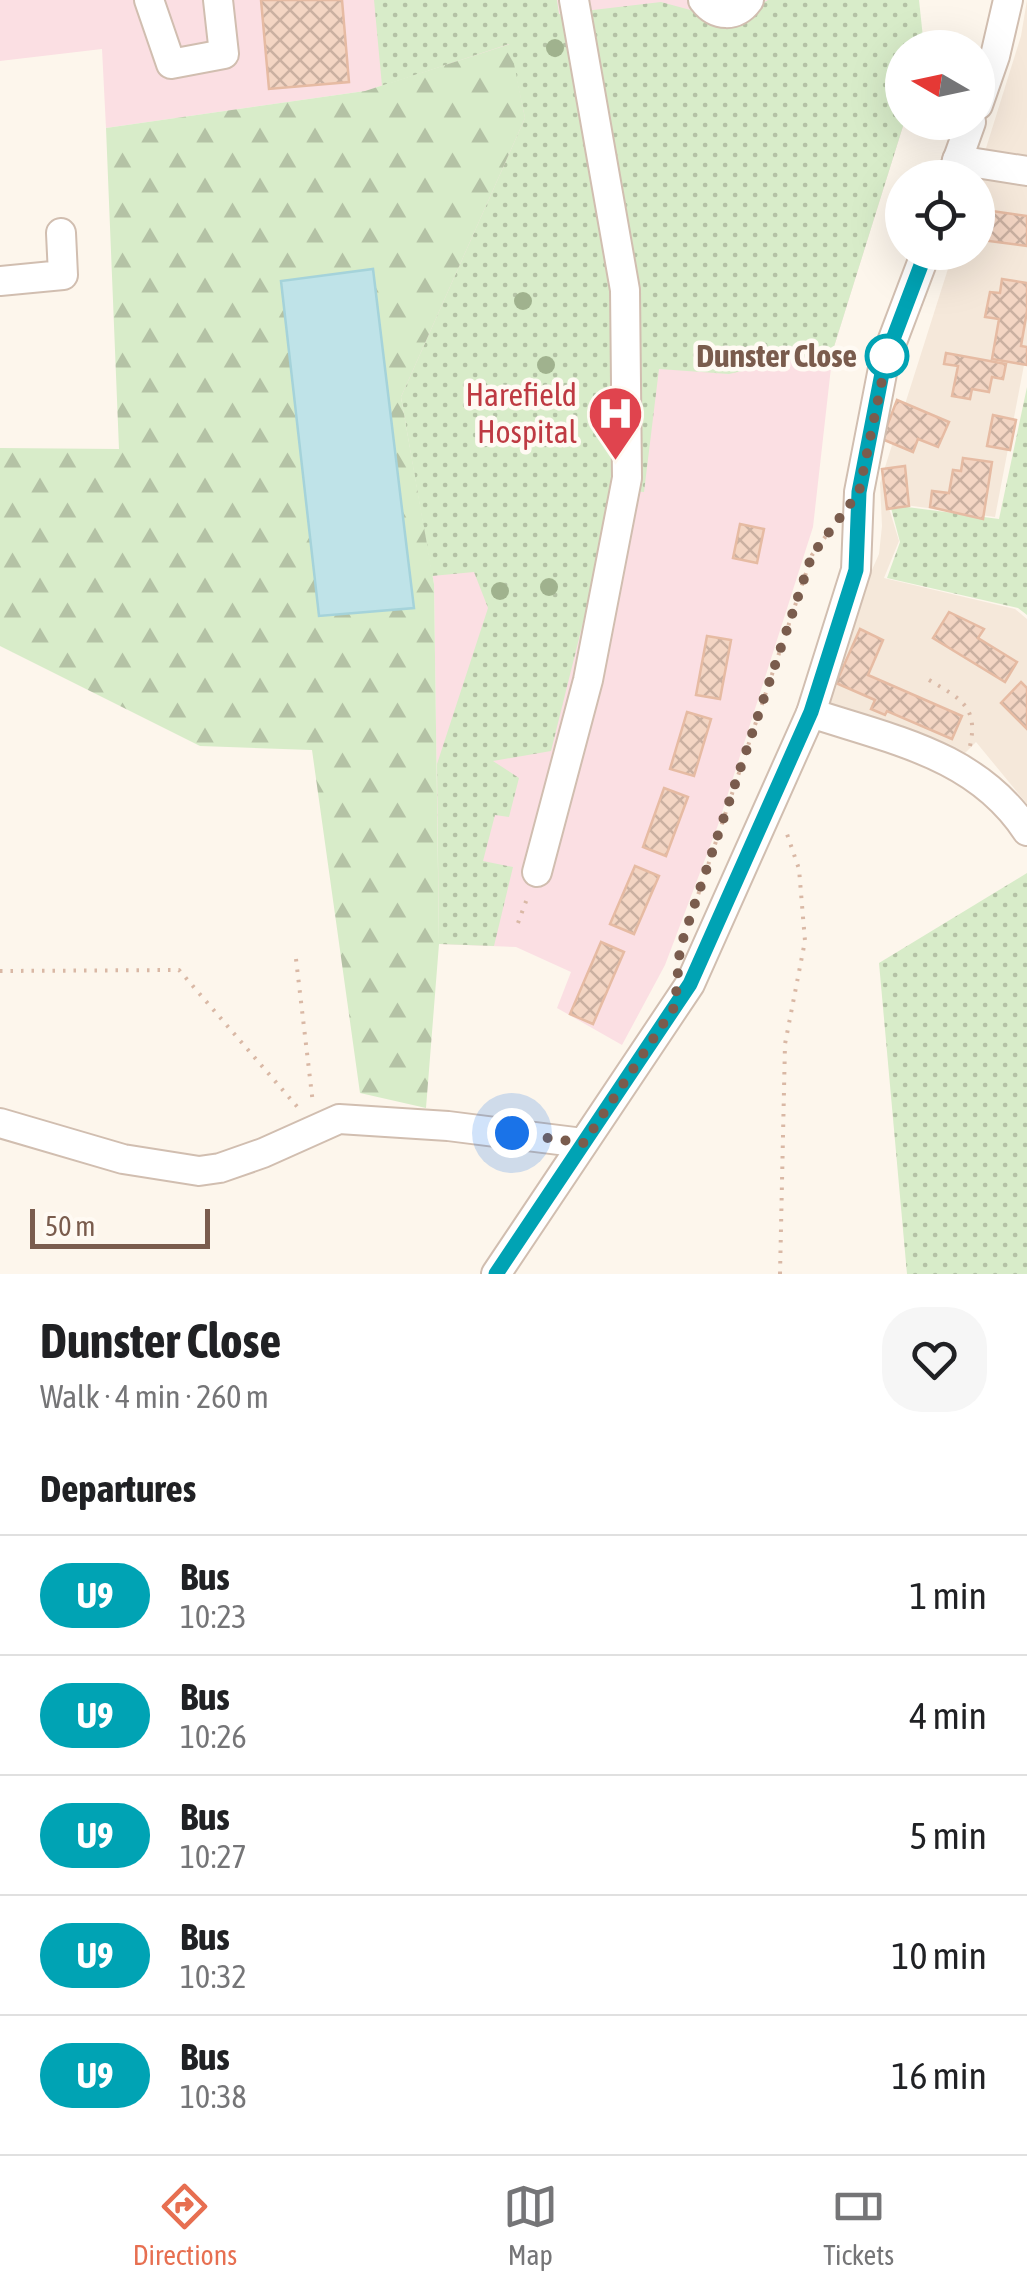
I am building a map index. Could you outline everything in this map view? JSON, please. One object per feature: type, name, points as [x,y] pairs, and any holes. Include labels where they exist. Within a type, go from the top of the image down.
[{"type":"street","points":[[149,0],[170,64],[224,54],[218,0]]},
{"type":"street","points":[[537,872],[588,680],[628,478],[625,290],[574,0]]},
{"type":"street","points":[[703,0],[724,14],[740,10],[749,0]]},
{"type":"street","points":[[995,56],[1008,0]]},
{"type":"street","points":[[995,170],[1027,171]]},
{"type":"street","points":[[0,281],[63,275],[61,233]]},
{"type":"street","points":[[496,1274],[690,984],[767,817],[811,712],[856,570],[859,492],[884,363],[919,270]]},
{"type":"street","points":[[811,712],[940,756],[979,778],[1010,806],[1027,831]]},
{"type":"street","points":[[0,1123],[124,1159],[199,1172],[263,1152],[338,1119],[448,1126],[584,1143]]},
{"type":"path","points":[[692,912],[812,555],[859,492]]},
{"type":"path","points":[[929,680],[960,699],[970,712],[974,727],[964,770]]},
{"type":"path","points":[[767,817],[789,835],[799,869],[805,940],[785,1044],[780,1274]]},
{"type":"path","points":[[296,960],[316,1128]]},
{"type":"path","points":[[0,972],[180,970],[316,1128]]},
{"type":"shaded area","name":"Harefield Hospital","points":[[0,0],[919,0],[908,30],[885,30],[885,140],[899,140],[892,160],[885,160],[885,184],[833,350],[813,527],[718,825],[665,965],[622,1045],[557,1008],[571,972],[516,947],[439,944],[434,584],[401,397],[509,45],[365,91],[106,128],[102,49],[0,61]]},
{"type":"shaded area","points":[[1027,0],[1027,364],[995,517],[905,505],[889,508],[899,541],[884,578],[1015,609],[1027,619],[1027,804],[976,742],[962,756],[825,707],[855,608],[879,554],[880,483],[948,270],[995,270],[995,160],[982,160],[989,140],[995,140],[995,119],[1021,36]]},
{"type":"green space","points":[[374,0],[557,0],[559,14],[661,2],[731,21],[768,0],[919,0],[922,30],[885,30],[885,140],[899,140],[892,160],[885,160],[885,184],[833,350],[729,374],[659,369],[644,492],[616,490],[551,751],[493,761],[519,778],[509,817],[495,815],[483,861],[513,867],[494,946],[439,944],[437,764],[488,608],[474,572],[432,576],[401,397],[525,118],[509,44],[382,86]]},
{"type":"green space","points":[[510,44],[525,118],[401,397],[434,584],[439,944],[426,1108],[360,1093],[312,750],[200,746],[0,646],[0,448],[119,449],[106,128],[365,91]]},
{"type":"green space","points":[[1027,387],[1027,615],[1018,608],[887,578],[900,542],[891,508],[999,519]]},
{"type":"green space","points":[[1027,873],[1027,1274],[907,1274],[879,963]]},
{"type":"water","points":[[373,269],[414,608],[319,616],[281,281]]},
{"type":"building","points":[[261,0],[342,0],[349,82],[269,89]]},
{"type":"building","points":[[995,211],[1027,216],[1027,246],[995,242]]},
{"type":"building","points":[[1002,279],[1027,283],[1021,346],[1027,347],[1027,365],[992,359],[999,319],[985,317],[990,292],[1000,293]]},
{"type":"building","points":[[946,353],[1006,364],[1003,379],[992,377],[989,392],[972,389],[970,399],[952,396],[958,366],[944,364]]},
{"type":"building","points":[[897,400],[949,422],[938,447],[918,439],[913,452],[882,439]]},
{"type":"building","points":[[993,415],[1016,420],[1010,450],[987,446]]},
{"type":"building","points":[[963,458],[992,462],[983,519],[930,507],[932,491],[949,493],[953,470],[961,471]]},
{"type":"building","points":[[905,466],[909,506],[887,509],[882,469]]},
{"type":"building","points":[[740,524],[764,529],[757,563],[733,558]]},
{"type":"building","points":[[949,612],[984,629],[978,638],[1017,662],[1005,682],[933,638]]},
{"type":"building","points":[[860,629],[883,640],[868,675],[962,716],[952,739],[887,711],[885,715],[871,709],[875,700],[836,683]]},
{"type":"building","points":[[707,636],[731,640],[720,699],[696,695]]},
{"type":"building","points":[[1021,682],[1027,688],[1027,729],[1001,703]]},
{"type":"building","points":[[687,712],[711,719],[694,776],[670,769]]},
{"type":"building","points":[[664,788],[688,797],[666,856],[643,847]]},
{"type":"building","points":[[635,866],[659,876],[634,934],[610,924]]},
{"type":"building","points":[[601,942],[624,952],[593,1024],[570,1014]]},
{"type":"bus line","name":"U9","points":[[496,1274],[690,984],[767,817],[811,712],[856,570],[859,492],[884,363],[919,270]]},
{"type":"place","name":"Dunster Close","points":[[887,356]]},
{"type":"place","name":"Harefield Hospital","points":[[616,462]]},
{"type":"route","points":[[512,1133],[584,1143],[675,1006],[680,948],[812,555],[859,492],[887,356]]}]
